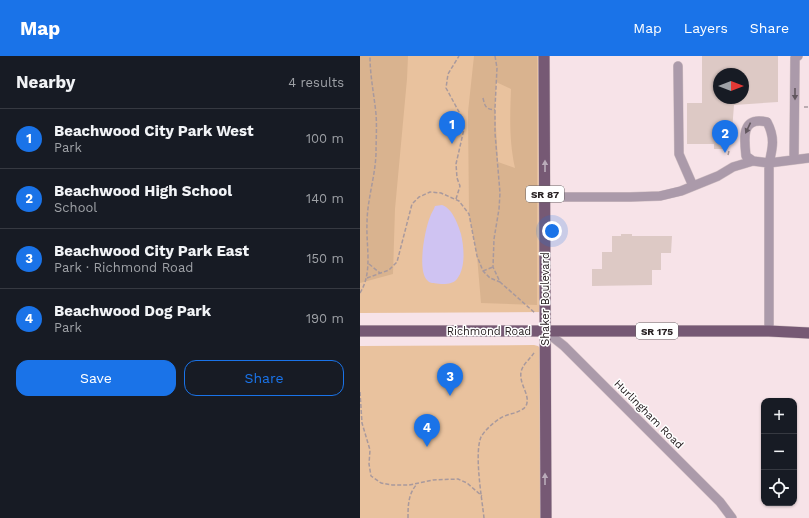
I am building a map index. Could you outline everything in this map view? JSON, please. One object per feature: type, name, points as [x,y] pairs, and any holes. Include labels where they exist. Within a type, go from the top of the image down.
[{"type":"main road","name":"Shaker Boulevard","points":[[544,56],[546,518]]},
{"type":"main road","name":"Richmond Road","points":[[360,332],[769,331],[809,333]]},
{"type":"street","points":[[794,159],[796,58],[798,56]]},
{"type":"street","points":[[678,66],[679,154],[693,186]]},
{"type":"street","points":[[753,161],[746,156],[745,135],[748,125],[752,121],[760,120],[767,122],[772,132],[772,148],[769,163],[769,331]]},
{"type":"street","points":[[545,197],[660,196],[693,186],[718,176],[733,167],[753,161],[769,163],[809,158]]},
{"type":"street","name":"Hurlingham Road","points":[[545,331],[562,344],[679,460],[720,502],[732,518]]},
{"type":"path","points":[[360,293],[367,278],[367,205],[373,181],[376,156],[376,122],[370,71],[370,56]]},
{"type":"path","points":[[456,200],[460,186],[457,178],[456,164],[464,129],[464,121],[446,88],[446,81],[448,74],[460,56]]},
{"type":"path","points":[[495,56],[497,68],[495,139],[500,192],[499,209],[494,238],[493,267],[500,282]]},
{"type":"path","points":[[483,98],[485,106],[488,109],[495,110]]},
{"type":"path","points":[[728,155],[729,151]]},
{"type":"path","points":[[367,278],[390,270],[397,262],[412,204],[419,197],[430,192],[441,193],[459,201],[469,214],[478,256],[483,271],[490,278],[500,282],[536,314],[536,317]]},
{"type":"path","points":[[368,264],[380,273]]},
{"type":"path","points":[[483,271],[493,267]]},
{"type":"path","points":[[484,518],[478,455],[480,440],[484,433],[500,418],[522,410],[526,406],[528,399],[521,380],[521,372],[525,364],[534,354],[535,350]]},
{"type":"path","points":[[360,392],[362,423],[370,450],[369,464],[371,476],[381,483],[392,485],[433,480],[458,479],[467,483],[482,496]]},
{"type":"path","points":[[408,518],[408,504],[411,493],[418,483]]},
{"type":"shaded area","points":[[360,56],[544,56],[545,312],[360,313]]},
{"type":"shaded area","points":[[360,56],[408,56],[395,209],[393,274],[360,283]]},
{"type":"shaded area","points":[[474,56],[537,56],[537,305],[481,303],[477,256],[469,214],[468,112]],"holes":[[[496,82],[511,89],[510,119],[515,168],[498,162],[495,110]]]},
{"type":"shaded area","points":[[442,205],[449,209],[458,226],[462,239],[464,257],[462,269],[457,279],[447,284],[431,283],[427,280],[424,275],[422,259],[424,240],[430,216],[435,206]]},
{"type":"shaded area","points":[[534,345],[540,348],[541,518],[360,518],[360,346]]},
{"type":"building","points":[[702,56],[778,56],[778,102],[749,104],[749,68],[713,68],[713,104],[749,104],[734,105],[731,144],[728,144],[727,149],[714,149],[714,144],[687,144],[687,103],[702,103]]},
{"type":"building","points":[[621,234],[632,234],[632,236],[672,236],[671,253],[661,253],[661,270],[652,270],[652,285],[592,286],[592,269],[602,269],[602,252],[612,252],[612,236],[621,236]]},
{"type":"place","name":"Beachwood City Park West","points":[[452,144]]},
{"type":"place","name":"Beachwood High School","points":[[725,153]]},
{"type":"place","name":"Beachwood City Park East","points":[[450,396]]},
{"type":"place","name":"Beachwood Dog Park","points":[[427,447]]}]
